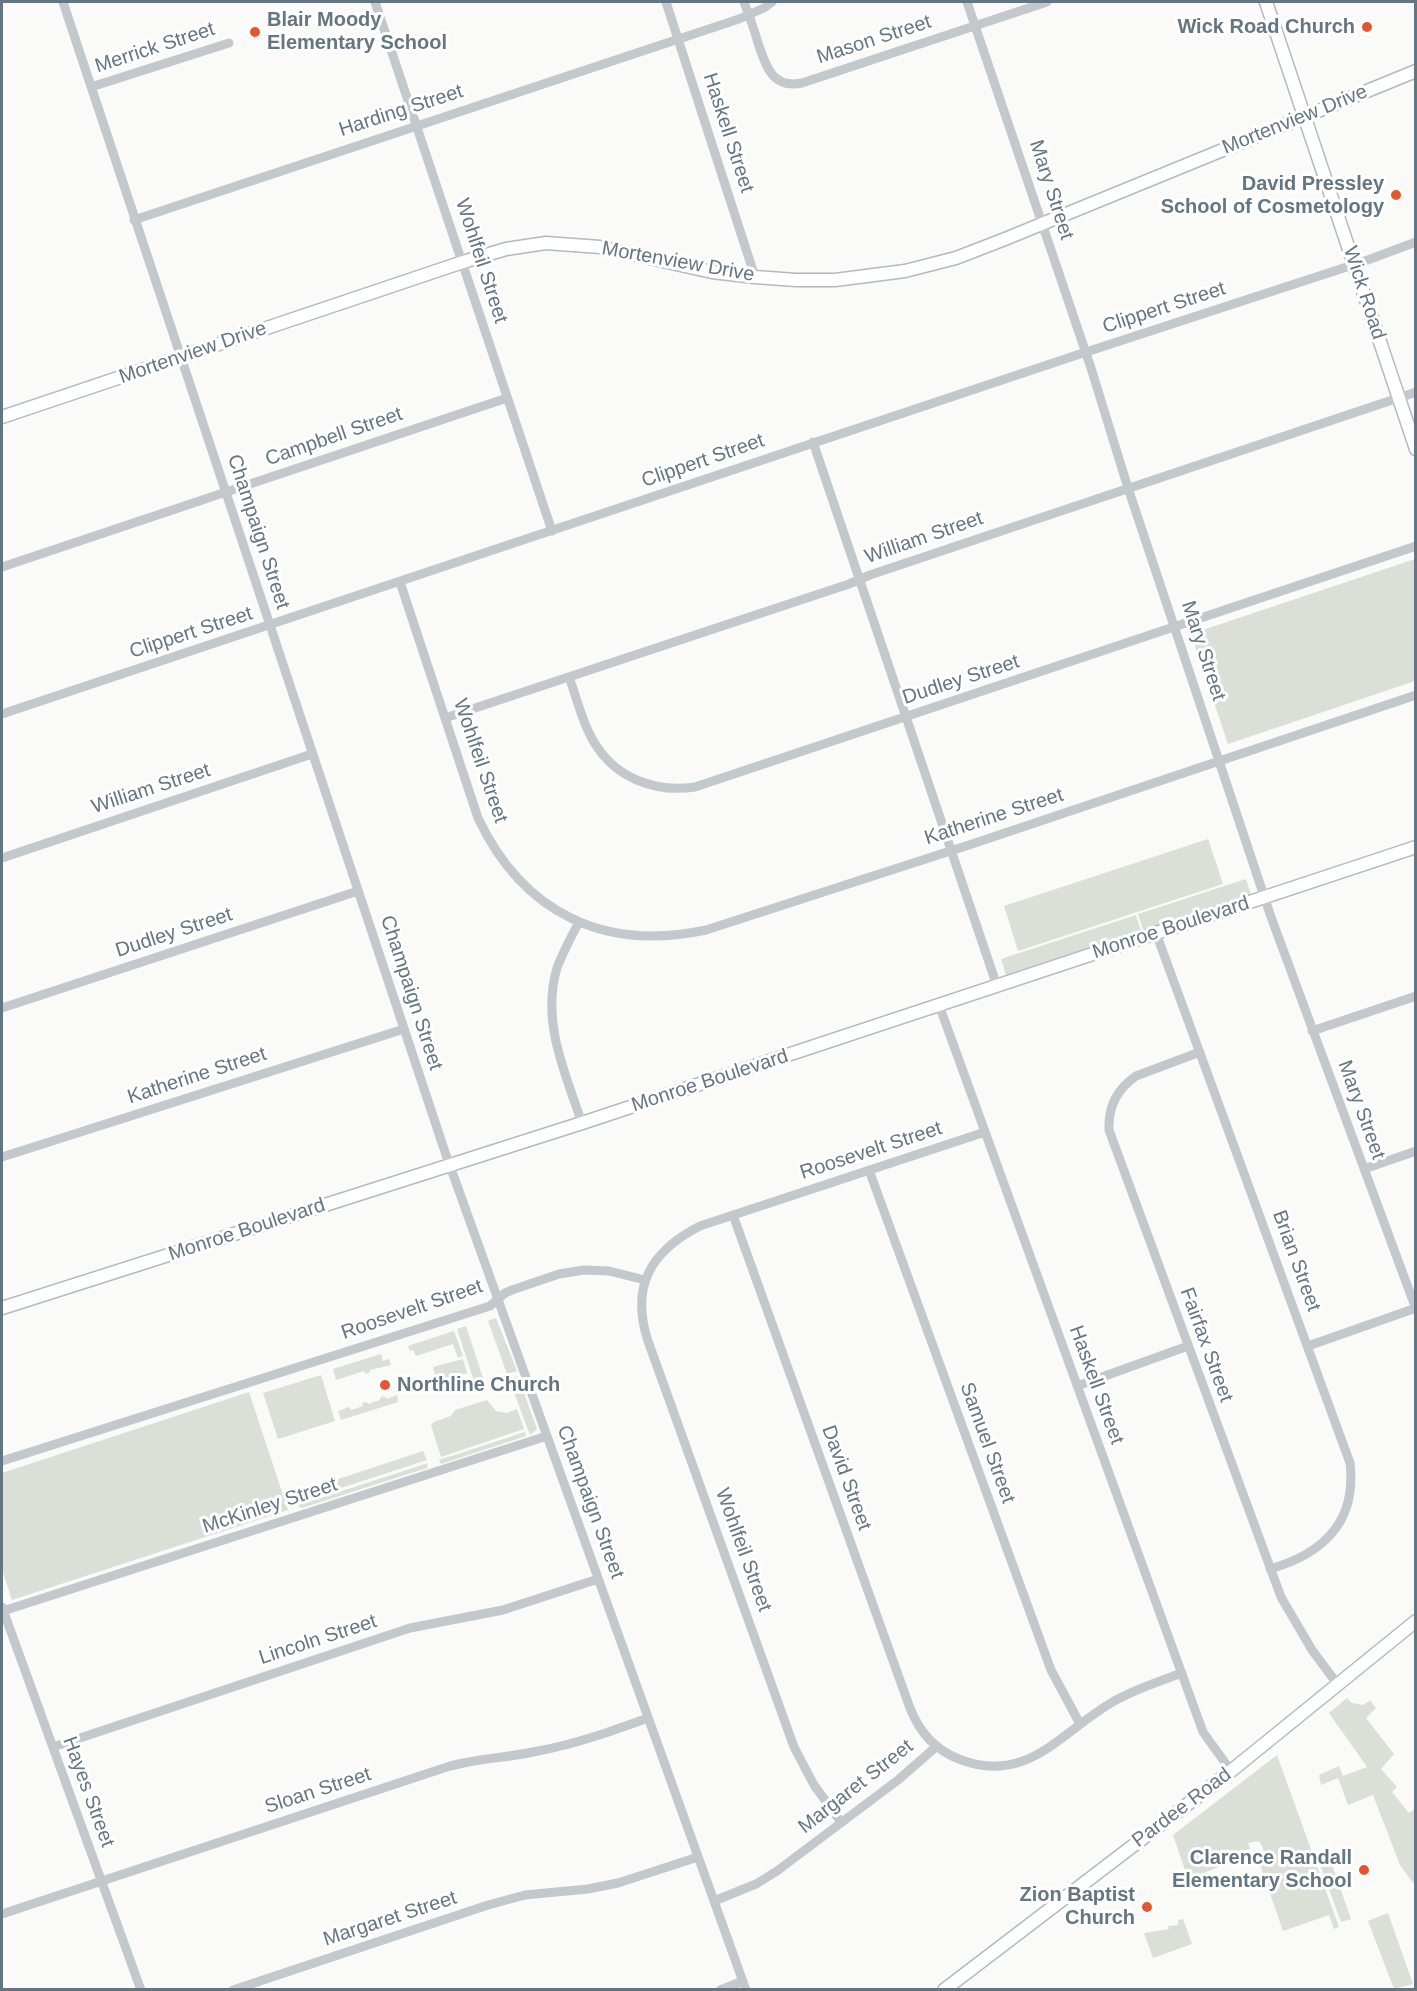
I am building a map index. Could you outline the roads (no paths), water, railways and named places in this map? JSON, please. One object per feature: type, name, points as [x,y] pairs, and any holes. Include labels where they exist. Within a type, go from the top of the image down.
[{"type":"street","name":"Champaign Street","points":[[63,2],[450,1165],[744,1985]]},
{"type":"street","name":"Wohlfeil Street","points":[[375,2],[552,531]]},
{"type":"street","name":"Haskell Street","points":[[666,2],[755,277]]},
{"type":"street","points":[[744,2],[749,15]]},
{"type":"street","name":"Harding Street","points":[[134,220],[679,39],[749,15],[772,2]]},
{"type":"street","name":"Mary Street","points":[[967,2],[1086,353],[1128,488],[1264,898],[1415,1308]]},
{"type":"street","name":"Mason Street","points":[[749,15],[765,64],[772,75],[791,84],[802,83],[1047,2]]},
{"type":"street","name":"Wick Road","points":[[1266,2],[1416,449]]},
{"type":"street","name":"Merrick Street","points":[[91,87],[229,43]]},
{"type":"street","name":"Mortenview Drive","points":[[2,417],[463,262],[530,244],[561,243],[600,247],[712,272],[796,280],[835,280],[905,271],[956,258],[1043,224],[1416,71]]},
{"type":"street","name":"Clippert Street","points":[[2,714],[1416,242]]},
{"type":"street","name":"William Street","points":[[445,718],[1416,392]]},
{"type":"street","name":"Campbell Street","points":[[2,567],[507,398]]},
{"type":"street","points":[[813,442],[997,986]]},
{"type":"street","name":"Dudley Street","points":[[569,677],[588,732],[604,756],[615,767],[631,778],[649,785],[685,788],[704,784],[1416,546]]},
{"type":"street","name":"Wohlfeil Street","points":[[400,582],[478,818],[498,855],[515,876],[534,895],[553,909],[579,922]]},
{"type":"street","name":"Katherine Street","points":[[579,922],[620,934],[653,938],[685,935],[706,930],[1416,695]]},
{"type":"street","name":"William Street","points":[[2,858],[312,754]]},
{"type":"street","name":"Monroe Boulevard","points":[[2,1308],[582,1123],[1416,847]]},
{"type":"street","name":"Dudley Street","points":[[2,1008],[358,891]]},
{"type":"street","points":[[579,922],[557,969],[552,997],[555,1035],[582,1123]]},
{"type":"street","name":"Brian Street","points":[[1156,933],[1348,1454],[1352,1476],[1351,1494],[1342,1520],[1323,1544],[1300,1558],[1270,1569]]},
{"type":"street","points":[[1312,1031],[1416,996]]},
{"type":"street","name":"Haskell Street","points":[[939,1005],[1203,1732],[1231,1771]]},
{"type":"street","name":"Katherine Street","points":[[2,1157],[404,1029]]},
{"type":"street","name":"Fairfax Street","points":[[1200,1052],[1130,1080],[1114,1098],[1109,1121],[1111,1138],[1281,1597],[1312,1650],[1338,1684]]},
{"type":"street","name":"Roosevelt Street","points":[[2,1461],[490,1306],[505,1293],[559,1274],[584,1270],[609,1271],[645,1280],[655,1262],[680,1236],[700,1226],[985,1132]]},
{"type":"street","points":[[1364,1169],[1416,1151]]},
{"type":"street","name":"Samuel Street","points":[[869,1170],[1051,1670],[1080,1724]]},
{"type":"street","name":"David Street","points":[[733,1215],[910,1708],[927,1738],[937,1746]]},
{"type":"street","name":"Wohlfeil Street","points":[[645,1280],[641,1308],[644,1330],[794,1747],[808,1774],[841,1822]]},
{"type":"street","points":[[1308,1346],[1415,1308]]},
{"type":"street","points":[[1077,1386],[1188,1346]]},
{"type":"street","name":"McKinley Street","points":[[2,1609],[547,1436]]},
{"type":"street","name":"Lincoln Street","points":[[53,1747],[410,1628],[502,1610],[598,1579]]},
{"type":"street","name":"Hayes Street","points":[[2,1609],[141,1989]]},
{"type":"street","name":"Pardee Road","points":[[944,1989],[1231,1771],[1416,1621]]},
{"type":"street","name":"Margaret Street","points":[[714,1901],[756,1884],[777,1871],[898,1780],[937,1746],[950,1756],[972,1764],[998,1767],[1018,1764],[1037,1755],[1118,1699],[1182,1673]]},
{"type":"street","name":"Sloan Street","points":[[2,1914],[447,1767],[467,1761],[556,1747],[648,1718]]},
{"type":"street","name":"Margaret Street","points":[[233,1989],[488,1905],[525,1895],[588,1889],[618,1883],[698,1857]]},
{"type":"street","points":[[720,1989],[744,1985]]},
{"type":"place","name":"Wick Road Church","points":[[1367,27]]},
{"type":"place","name":"Blair Moody Elementary School","points":[[255,32]]},
{"type":"place","name":"David Pressley School of Cosmetology","points":[[1396,195]]},
{"type":"place","name":"Northline Church","points":[[385,1385]]},
{"type":"place","name":"Clarence Randall Elementary School","points":[[1364,1870]]},
{"type":"place","name":"Zion Baptist Church","points":[[1147,1907]]}]
